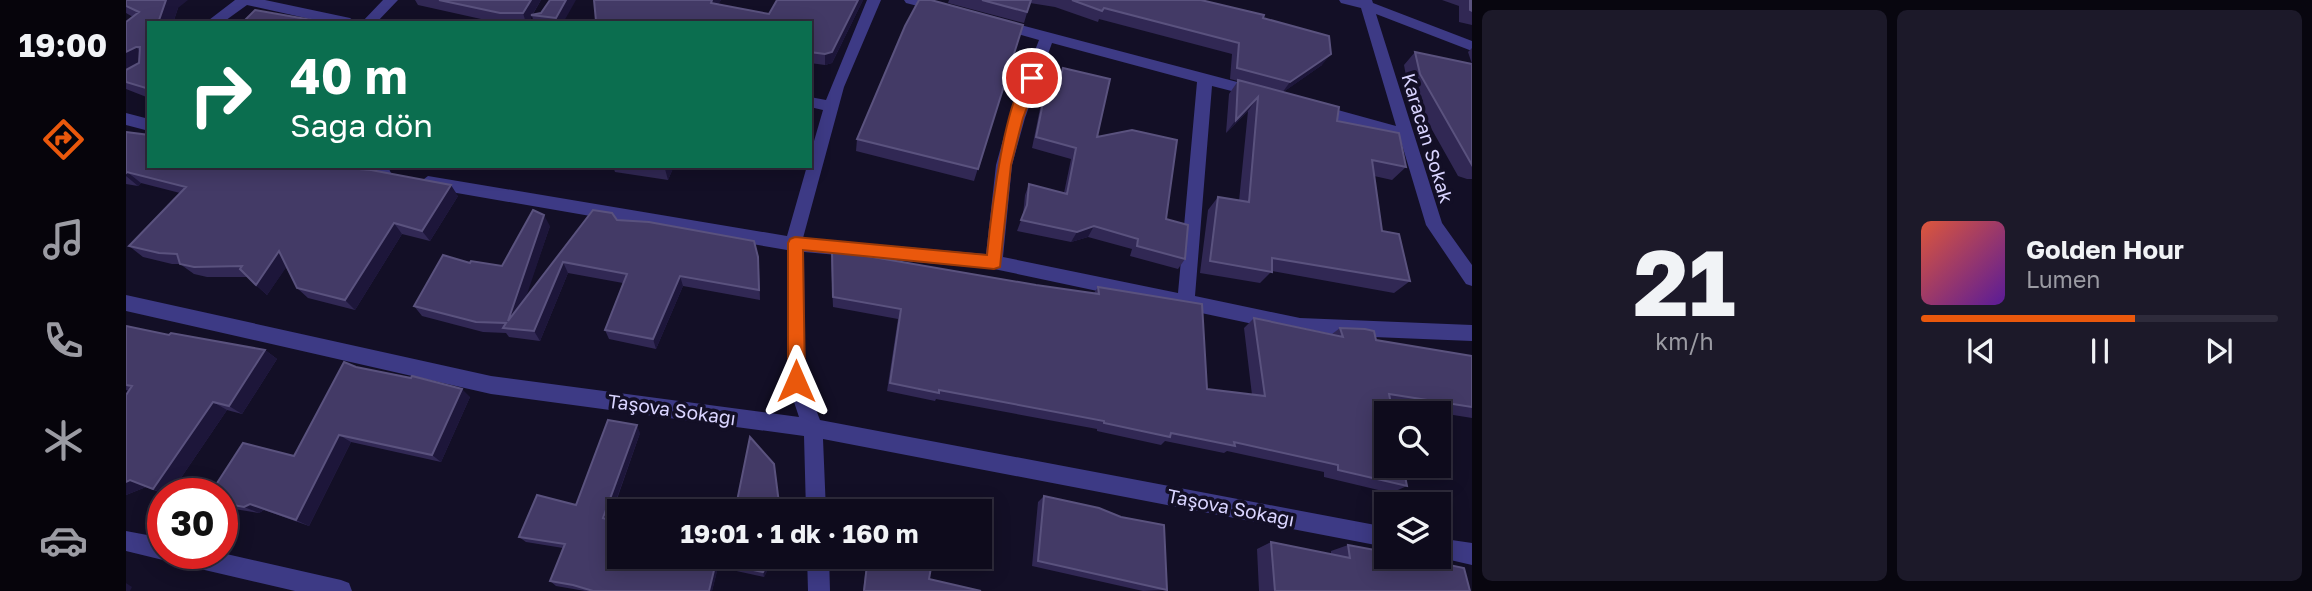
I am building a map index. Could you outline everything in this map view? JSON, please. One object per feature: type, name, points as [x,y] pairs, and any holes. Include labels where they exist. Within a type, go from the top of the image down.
[{"type":"street","points":[[215,21],[244,0],[341,21]]},
{"type":"street","points":[[370,21],[391,0]]},
{"type":"street","points":[[816,499],[813,428],[796,381],[795,243],[831,106],[874,0]]},
{"type":"street","points":[[911,0],[960,14]]},
{"type":"street","points":[[1346,0],[1368,2],[1472,46]]},
{"type":"street","name":"Karacan Sokak","points":[[1368,2],[1434,225],[1472,279]]},
{"type":"street","points":[[985,20],[1272,97]]},
{"type":"street","points":[[994,262],[1004,165],[1017,118],[1047,38]]},
{"type":"street","points":[[1186,301],[1205,79]]},
{"type":"street","points":[[812,102],[831,106]]},
{"type":"street","points":[[1298,104],[1405,134]]},
{"type":"street","points":[[126,120],[147,125]]},
{"type":"street","points":[[357,168],[540,203],[795,243],[994,262],[1300,326],[1472,333]]},
{"type":"street","name":"Taşova Sokağı","points":[[126,303],[491,385],[813,428],[1374,535]]},
{"type":"street","points":[[126,541],[147,546]]},
{"type":"street","points":[[1451,550],[1472,554]]},
{"type":"street","points":[[238,567],[341,591]]},
{"type":"street","points":[[818,569],[819,591]]},
{"type":"building","points":[[126,0],[166,0],[159,21],[147,21],[147,88],[126,82],[126,70],[139,63],[140,47],[126,52],[126,22],[139,12],[126,6]]},
{"type":"building","points":[[439,0],[531,0],[523,13],[500,13]]},
{"type":"building","points":[[550,0],[566,0],[556,18],[531,15],[541,13]]},
{"type":"building","points":[[594,0],[712,0],[711,3],[769,14],[777,0],[858,0],[832,52],[825,54],[812,52],[812,21],[596,21]]},
{"type":"building","points":[[919,0],[931,0],[1023,25],[978,169],[857,139],[905,26]]},
{"type":"building","points":[[982,0],[1031,0],[1027,12]]},
{"type":"building","points":[[1072,0],[1201,0],[1264,15],[1263,18],[1329,36],[1331,54],[1290,82],[1237,68],[1239,43],[1104,8],[1102,11]]},
{"type":"building","points":[[255,10],[318,21],[244,21]]},
{"type":"building","points":[[1415,52],[1472,64],[1472,165],[1420,74]]},
{"type":"building","points":[[1063,68],[1110,79],[1097,137],[1132,130],[1177,140],[1166,219],[1188,225],[1185,259],[1137,246],[1138,239],[1094,226],[1077,232],[1021,220],[1027,205],[1029,184],[1067,194],[1076,148],[1036,137],[1047,83],[1058,85]]},
{"type":"building","points":[[1238,80],[1339,107],[1337,121],[1399,133],[1406,167],[1372,160],[1382,231],[1399,234],[1410,281],[1272,258],[1272,272],[1210,261],[1218,197],[1249,202],[1258,97],[1236,120]]},
{"type":"building","points":[[126,132],[147,135],[147,168],[347,168],[451,185],[422,231],[394,223],[345,300],[297,288],[279,251],[256,285],[240,269],[242,266],[194,267],[180,264],[177,254],[129,246],[186,187],[126,173]]},
{"type":"building","points":[[533,210],[544,215],[508,321],[593,210],[612,213],[617,220],[649,222],[754,241],[758,257],[759,290],[680,276],[653,339],[605,330],[627,274],[563,262],[534,331],[503,328],[506,323],[476,322],[414,306],[443,255],[470,263],[502,266]]},
{"type":"building","points":[[832,250],[1036,285],[1099,294],[1098,287],[1202,304],[1207,389],[1265,396],[1254,318],[1343,337],[1340,328],[1365,329],[1374,331],[1376,340],[1472,356],[1472,407],[1451,404],[1451,401],[1389,394],[1390,401],[1374,401],[1374,478],[1405,478],[1407,486],[1338,470],[1338,465],[1234,442],[1235,446],[1171,433],[1170,437],[1104,421],[890,383],[901,309],[833,297]]},
{"type":"building","points":[[126,326],[265,350],[229,406],[213,402],[161,478],[147,478],[147,487],[130,480],[126,482],[126,395],[132,386],[126,385]]},
{"type":"building","points":[[344,362],[356,367],[411,378],[412,376],[462,389],[432,455],[339,435],[296,520],[250,504],[238,506],[238,478],[220,478],[243,443],[294,456]]},
{"type":"building","points":[[608,420],[637,425],[610,499],[607,499],[603,518],[607,519],[607,569],[714,569],[709,591],[593,591],[550,581],[565,544],[519,537],[537,495],[576,505]]},
{"type":"building","points":[[750,437],[774,464],[778,499],[737,499]]},
{"type":"building","points":[[1044,496],[1099,508],[1121,517],[1164,525],[1167,590],[1038,561]]},
{"type":"building","points":[[1271,542],[1350,558],[1348,545],[1374,550],[1374,569],[1451,569],[1451,565],[1464,568],[1470,591],[1275,591]]},
{"type":"building","points":[[867,569],[931,569],[929,579],[981,591],[864,591]]},
{"type":"route","points":[[796,381],[795,243],[994,262],[1004,165],[1032,78]]}]
